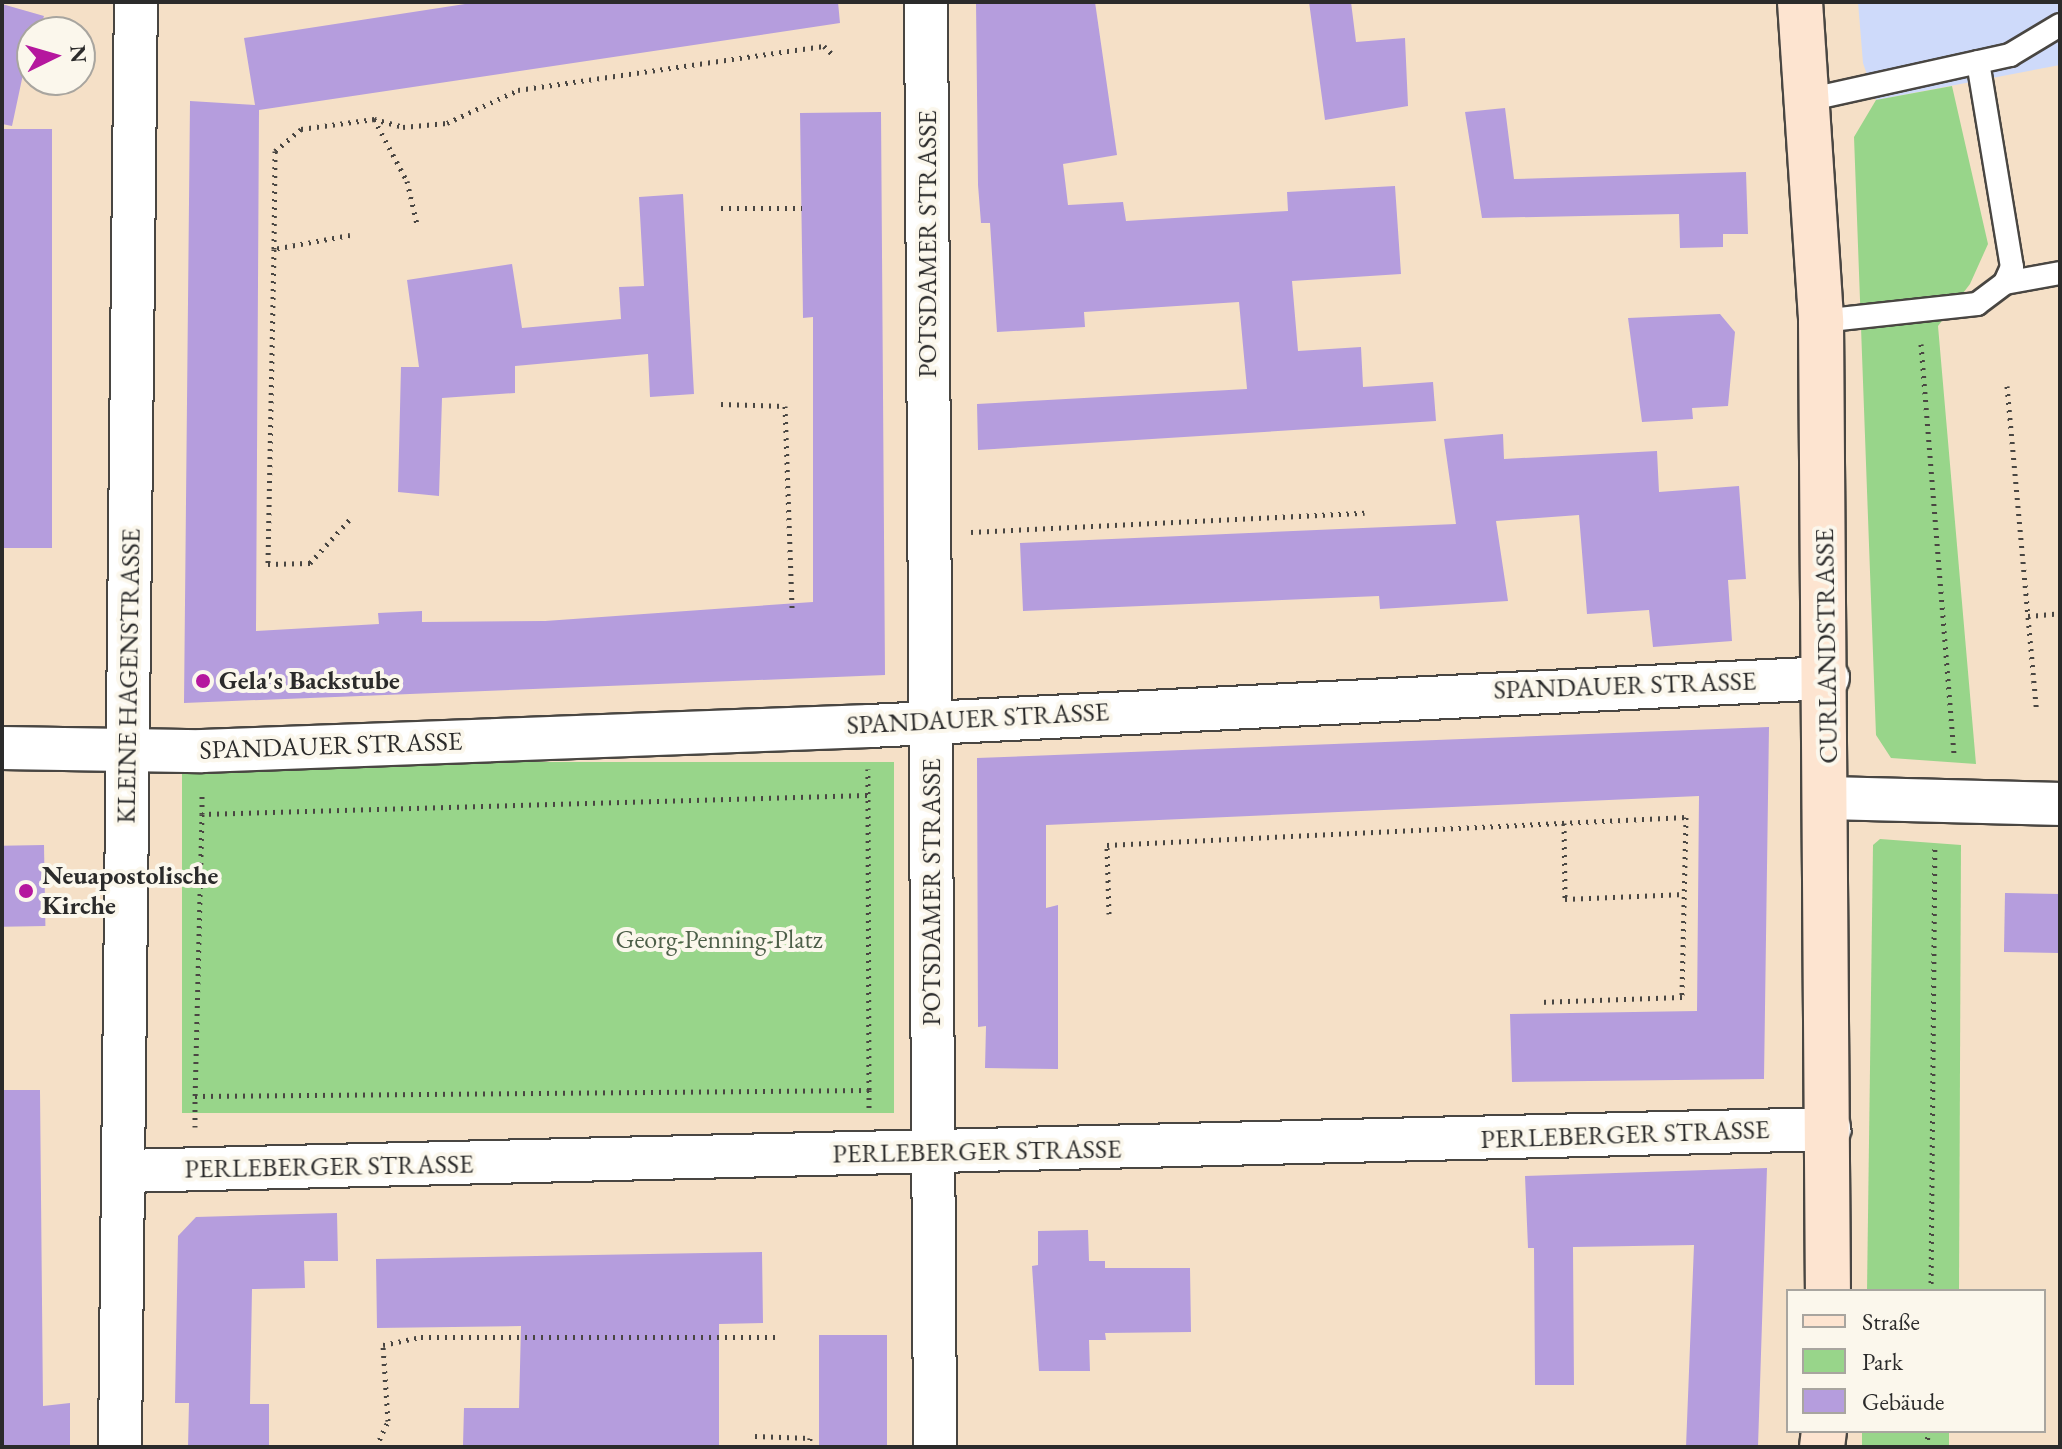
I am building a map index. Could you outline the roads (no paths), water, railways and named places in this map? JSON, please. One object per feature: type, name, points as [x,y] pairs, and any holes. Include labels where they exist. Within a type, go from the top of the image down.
[{"type":"main road","name":"CURLANDSTRASSE","points":[[1800,2],[1821,321],[1829,798],[1828,1289]]},
{"type":"street","name":"KLEINE HAGENSTRASSE","points":[[120,1447],[136,2]]},
{"type":"street","name":"POTSDAMER STRASSE","points":[[926,2],[935,1447]]},
{"type":"street","name":"SPANDAUER STRASSE","points":[[2,748],[128,749],[931,722],[1828,678]]},
{"type":"street","points":[[1829,798],[2060,804]]},
{"type":"street","name":"PERLEBERGER STRASSE","points":[[125,1171],[1829,1129]]},
{"type":"lane","points":[[1807,100],[2010,55],[2060,25]]},
{"type":"lane","points":[[1978,62],[2012,267],[2005,283]]},
{"type":"lane","points":[[1821,321],[1977,304],[2005,283],[2060,273]]},
{"type":"place","name":"Gela's Backstube","points":[[203,681]]},
{"type":"place","name":"Neuapostolische Kirche","points":[[26,891]]},
{"type":"park label","name":"Georg-Penning-Platz","points":[[719,940]]}]
